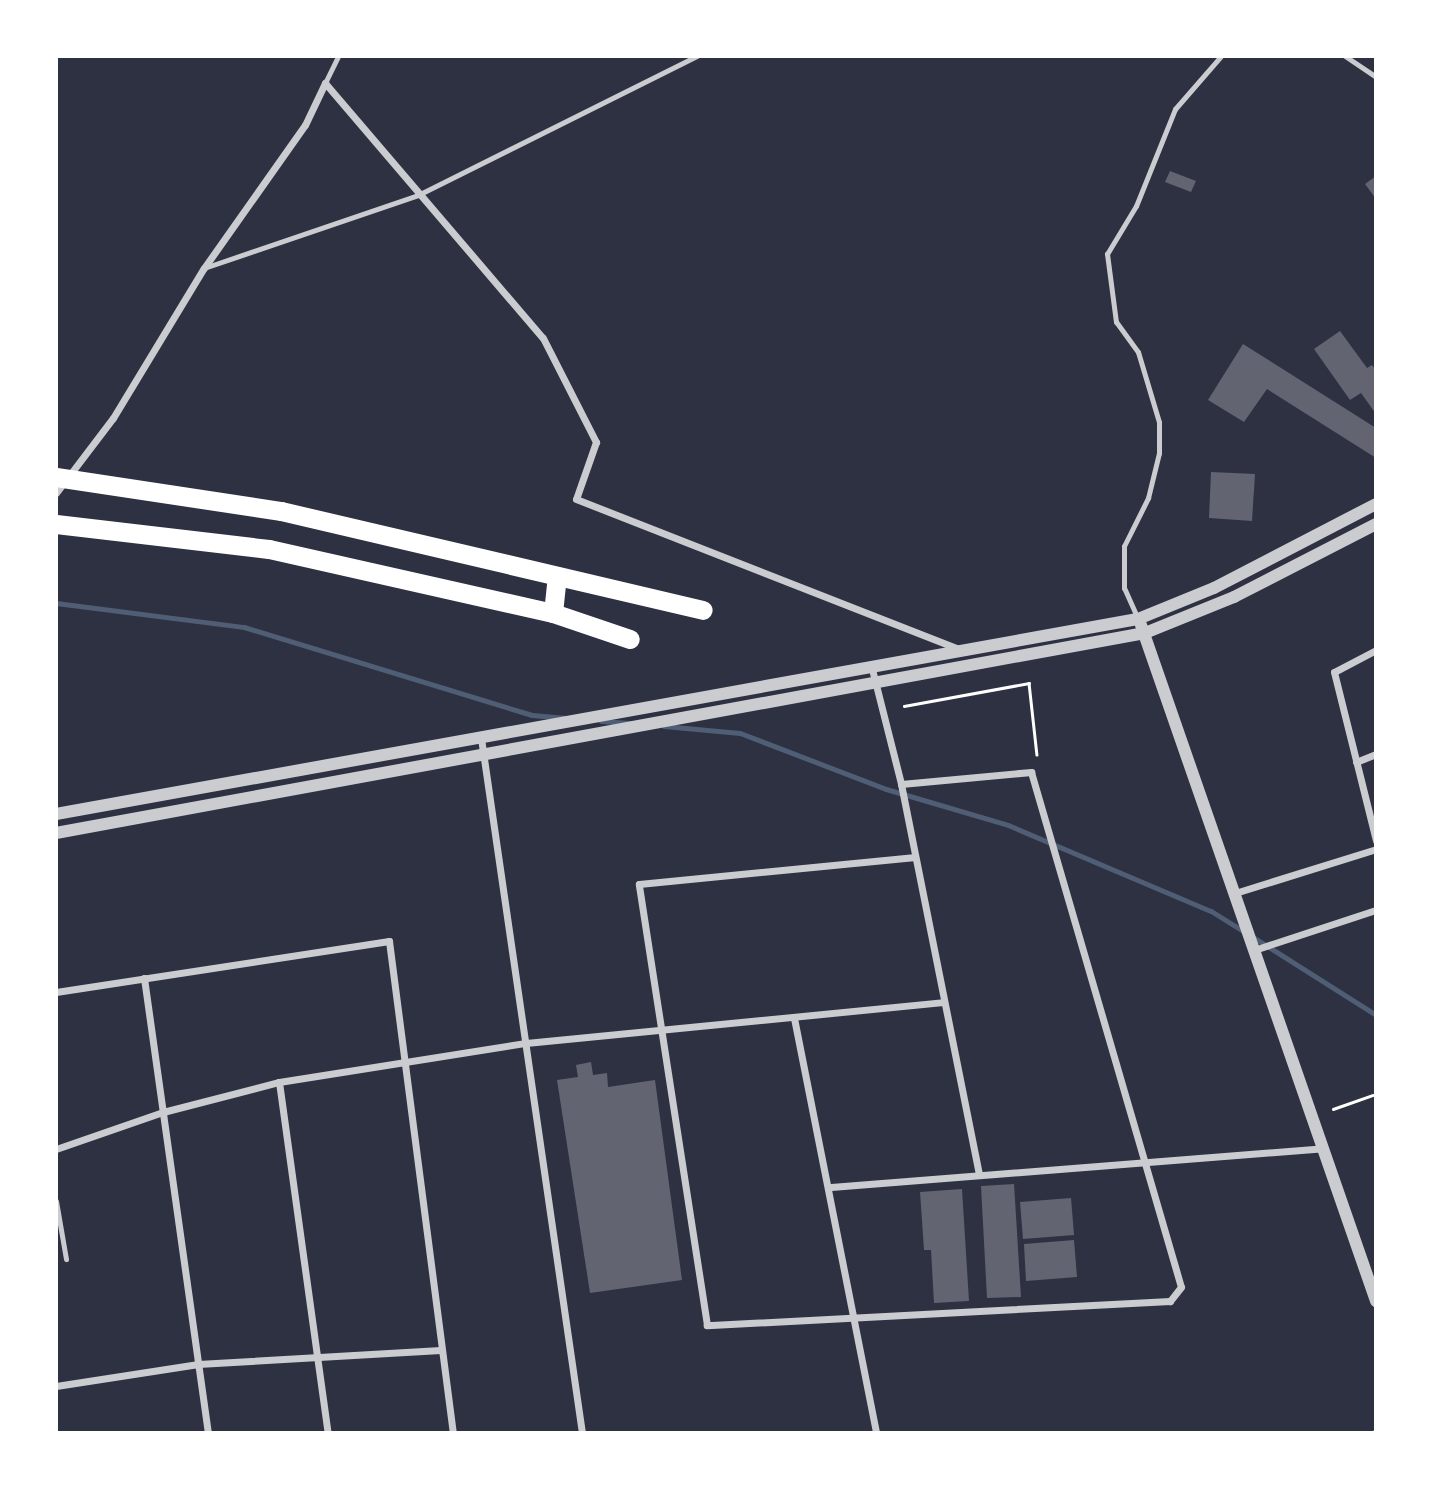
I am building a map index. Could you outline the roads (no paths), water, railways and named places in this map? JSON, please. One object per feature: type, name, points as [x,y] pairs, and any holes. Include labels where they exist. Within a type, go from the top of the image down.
[{"type":"highway","points":[[56,477],[281,511],[703,610]]},
{"type":"highway","points":[[56,524],[269,549],[553,613],[630,639]]},
{"type":"highway","points":[[553,613],[557,576]]},
{"type":"street","points":[[56,493],[113,418],[204,268],[304,125],[325,83],[543,338],[596,442],[576,499],[967,652]]},
{"type":"street","points":[[56,814],[967,652],[1087,625],[1138,619],[1214,588],[1376,505]]},
{"type":"street","points":[[56,833],[1145,633],[1234,597],[1376,524]]},
{"type":"street","points":[[1138,619],[1376,1301]]},
{"type":"street","points":[[1376,650],[1334,672],[1376,841]]},
{"type":"street","points":[[872,669],[901,784],[913,857],[979,1174]]},
{"type":"street","points":[[481,738],[582,1433]]},
{"type":"street","points":[[1356,762],[1376,754]]},
{"type":"street","points":[[901,784],[1031,772],[1181,1287],[1170,1301],[707,1325],[639,884],[913,857]]},
{"type":"street","points":[[1235,893],[1376,849]]},
{"type":"street","points":[[1254,950],[1376,910]]},
{"type":"street","points":[[56,992],[389,941],[453,1433]]},
{"type":"street","points":[[144,978],[208,1433]]},
{"type":"street","points":[[56,1149],[163,1112],[279,1082],[526,1043],[943,1002]]},
{"type":"street","points":[[794,1018],[831,1187],[852,1317],[876,1433]]},
{"type":"street","points":[[279,1082],[328,1433]]},
{"type":"street","points":[[831,1187],[1323,1148]]},
{"type":"street","points":[[56,1387],[198,1364],[441,1350]]},
{"type":"lane","points":[[325,83],[338,56]]},
{"type":"lane","points":[[204,268],[418,195],[697,56]]},
{"type":"lane","points":[[1138,619],[1124,588],[1124,546],[1148,498],[1159,453],[1158,422],[1138,352],[1116,322],[1107,254],[1136,206],[1175,109],[1221,56]]},
{"type":"lane","points":[[1345,56],[1376,77]]},
{"type":"lane","points":[[56,1201],[66,1259]]},
{"type":"waterway","points":[[56,603],[244,627],[532,715],[567,718]]},
{"type":"waterway","points":[[601,721],[629,723]]},
{"type":"waterway","points":[[664,726],[740,733],[886,789],[1008,825],[1211,911],[1245,932]]},
{"type":"waterway","points":[[1253,937],[1376,1015]]}]
